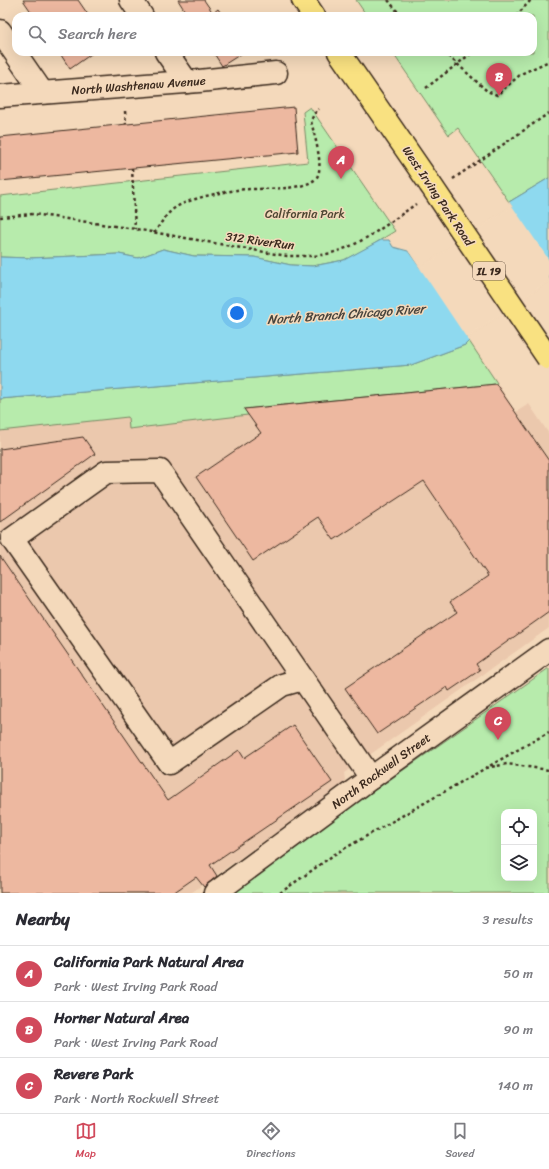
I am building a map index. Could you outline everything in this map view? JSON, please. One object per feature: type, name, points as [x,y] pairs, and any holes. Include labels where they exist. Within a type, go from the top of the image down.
[{"type":"main road","points":[[303,0],[311,12]]},
{"type":"main road","name":"West Irving Park Road","points":[[342,56],[548,358]]},
{"type":"street","points":[[131,0],[139,12]]},
{"type":"street","points":[[0,31],[12,48]]},
{"type":"street","points":[[17,56],[42,92]]},
{"type":"street","points":[[169,56],[187,82]]},
{"type":"street","name":"North Washtenaw Avenue","points":[[0,96],[187,82],[276,73]]},
{"type":"street","points":[[303,679],[282,685],[169,763],[12,539],[106,472],[160,471],[303,679],[371,778]]},
{"type":"street","name":"North Rockwell Street","points":[[215,893],[371,778],[549,650]]},
{"type":"path","points":[[388,0],[398,12]]},
{"type":"path","points":[[520,12],[532,0]]},
{"type":"path","points":[[449,56],[487,91],[497,95],[521,74],[549,61]]},
{"type":"path","points":[[426,88],[468,56]]},
{"type":"path","points":[[154,233],[162,221],[178,206],[198,198],[239,190],[300,186],[311,183],[317,177],[320,169],[311,121],[314,114],[319,109]]},
{"type":"path","name":"312 RiverRun","points":[[0,217],[33,214],[135,229],[287,256],[330,254],[362,240],[433,189],[549,113]]},
{"type":"path","points":[[132,168],[135,229]]},
{"type":"path","points":[[280,893],[335,854],[549,732]]},
{"type":"path","points":[[484,769],[507,764],[549,770]]},
{"type":"shaded area","points":[[469,341],[516,412],[529,404],[549,434],[549,628],[344,773],[345,780],[343,785],[191,893],[0,893],[0,399],[411,365],[465,345]]},
{"type":"green space","points":[[356,0],[549,0],[549,178],[509,202],[458,128],[449,135],[395,56],[537,56],[537,12],[364,12]]},
{"type":"green space","name":"California Park","points":[[310,107],[395,231],[344,260],[313,266],[291,265],[254,257],[194,256],[163,249],[138,258],[119,254],[30,258],[0,257],[0,196],[308,162],[303,112]]},
{"type":"green space","points":[[469,341],[497,383],[496,384],[245,409],[248,415],[129,429],[128,417],[0,431],[0,399],[411,365],[465,345]]},
{"type":"green space","points":[[549,668],[549,893],[228,893]]},
{"type":"water","name":"North Branch Chicago River","points":[[549,178],[549,279],[466,336],[469,341],[465,345],[411,365],[0,399],[0,257],[30,258],[119,254],[138,258],[163,249],[194,256],[254,257],[291,265],[313,266],[344,260],[381,240],[389,240],[393,247],[408,251],[421,269],[512,207],[509,202]]},
{"type":"pier","points":[[508,200],[549,260],[549,281],[469,337],[470,343],[407,249],[410,250],[421,267],[510,207]]},
{"type":"building","points":[[23,0],[78,0],[86,12],[31,12]]},
{"type":"building","points":[[178,0],[204,0],[212,12],[186,12]]},
{"type":"building","points":[[62,56],[88,56],[70,69]]},
{"type":"building","points":[[216,56],[238,56],[222,66]]},
{"type":"building","points":[[294,107],[298,152],[0,181],[0,137]]},
{"type":"building","points":[[496,384],[549,461],[549,612],[476,664],[480,670],[449,691],[447,687],[377,734],[345,688],[457,612],[450,602],[488,576],[424,481],[334,540],[318,517],[253,561],[196,477],[261,433],[244,409]]},
{"type":"building","points":[[83,437],[95,454],[0,522],[0,449]]},
{"type":"building","points":[[0,556],[168,800],[239,750],[244,758],[293,725],[332,782],[210,865],[217,876],[204,887],[196,877],[173,893],[0,893]]},
{"type":"place","name":"Horner Natural Area","points":[[499,96]]},
{"type":"place","name":"California Park Natural Area","points":[[341,179]]},
{"type":"place","name":"Revere Park","points":[[498,740]]}]
